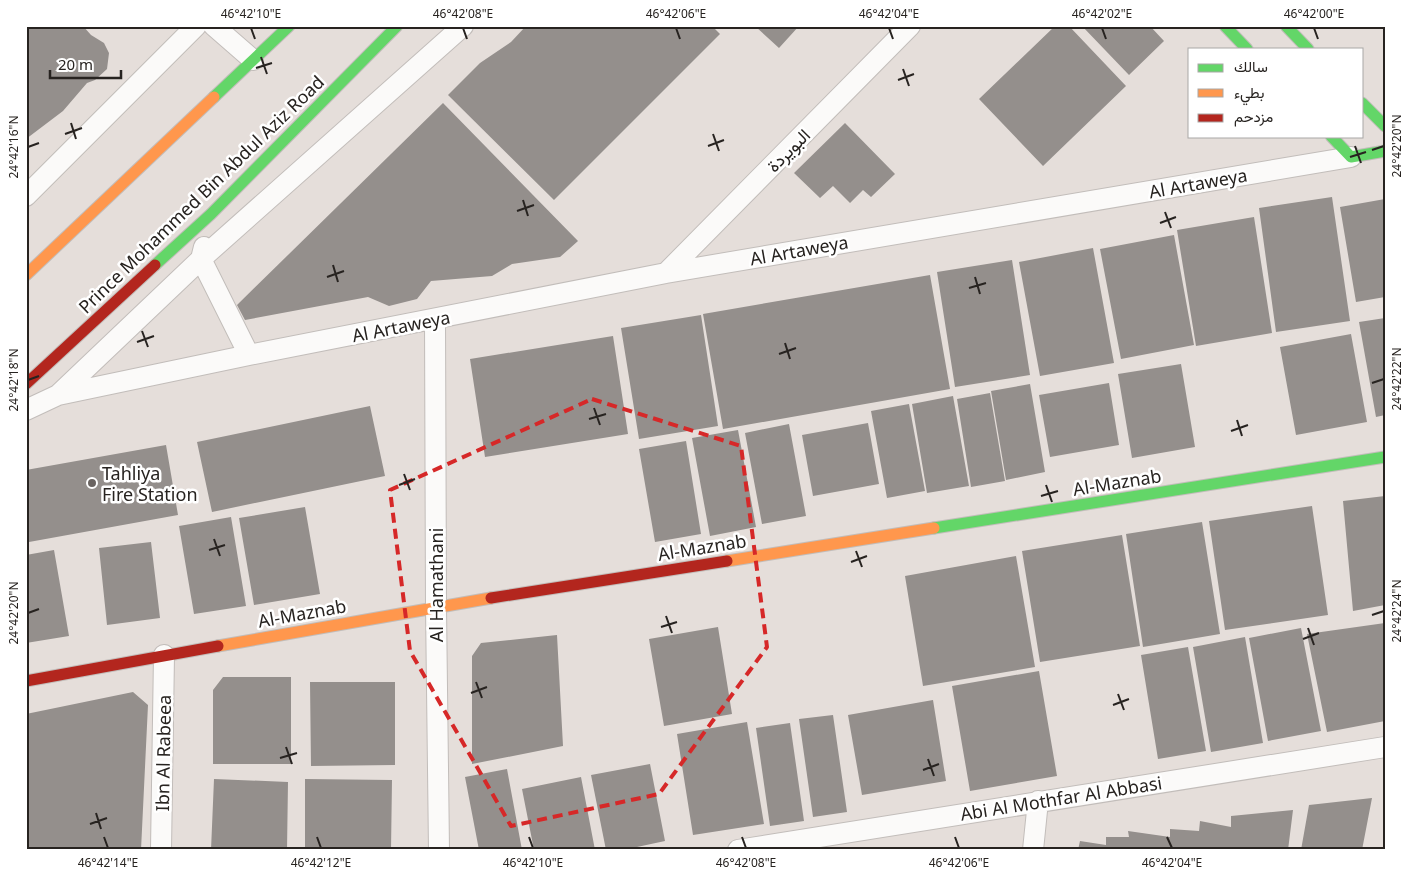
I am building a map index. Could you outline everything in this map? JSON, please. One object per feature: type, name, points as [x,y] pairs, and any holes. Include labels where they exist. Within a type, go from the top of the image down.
[{"type":"street","points":[[26,196],[196,26]]},
{"type":"street","points":[[214,26],[253,60]]},
{"type":"street","points":[[26,275],[289,26]]},
{"type":"street","name":"Prince Mohammed Bin Abdul Aziz Road","points":[[26,384],[211,214],[397,26]]},
{"type":"street","points":[[26,410],[58,395],[201,259],[463,26]]},
{"type":"street","name":"البويردة","points":[[666,273],[910,26]]},
{"type":"street","points":[[1225,26],[1246,48]]},
{"type":"street","points":[[1286,26],[1307,48]]},
{"type":"street","points":[[1364,105],[1385,126]]},
{"type":"street","points":[[1333,138],[1351,157],[1385,151]]},
{"type":"street","name":"Al Artaweya","points":[[58,395],[249,355],[666,273],[1351,157]]},
{"type":"street","points":[[211,214],[201,259],[249,355]]},
{"type":"street","name":"Al Hamathani","points":[[435,319],[439,850]]},
{"type":"street","name":"Al-Maznab","points":[[26,681],[436,607],[1385,457]]},
{"type":"street","name":"Ibn Al Rabeea","points":[[161,850],[164,655]]},
{"type":"street","name":"Abi Al Mothfar Al Abbasi","points":[[738,850],[1385,747]]},
{"type":"street","points":[[1033,850],[1038,801]]},
{"type":"highlighted area","points":[[592,399],[741,446],[767,647],[659,794],[511,826],[410,651],[390,490]]},
{"type":"building","points":[[30,26],[83,26],[91,35],[104,43],[109,53],[107,69],[95,80],[87,83],[63,111],[26,139],[26,29]]},
{"type":"building","points":[[526,26],[712,26],[720,34],[554,200],[448,95],[480,63],[511,42]]},
{"type":"building","points":[[755,26],[799,26],[779,48]]},
{"type":"building","points":[[1055,26],[1069,26],[1126,86],[1043,166],[979,99]]},
{"type":"building","points":[[1082,26],[1150,26],[1164,41],[1129,75]]},
{"type":"building","points":[[443,103],[578,241],[560,257],[512,264],[492,276],[431,281],[417,299],[389,306],[368,297],[245,320],[237,305]]},
{"type":"building","points":[[845,123],[895,174],[871,197],[863,190],[850,203],[833,186],[820,198],[794,173]]},
{"type":"building","points":[[1332,197],[1350,321],[1276,332],[1259,208]]},
{"type":"building","points":[[1385,199],[1385,297],[1356,302],[1340,207]]},
{"type":"building","points":[[1254,217],[1272,333],[1196,346],[1177,230]]},
{"type":"building","points":[[1174,235],[1194,345],[1121,359],[1100,249]]},
{"type":"building","points":[[1093,248],[1114,363],[1040,376],[1019,262]]},
{"type":"building","points":[[1012,260],[1030,375],[955,387],[937,272]]},
{"type":"building","points":[[930,275],[950,389],[723,429],[703,314]]},
{"type":"building","points":[[701,315],[718,426],[639,439],[621,328]]},
{"type":"building","points":[[1385,318],[1385,415],[1376,417],[1359,322]]},
{"type":"building","points":[[1351,334],[1367,422],[1296,435],[1280,347]]},
{"type":"building","points":[[613,336],[628,434],[485,457],[470,359]]},
{"type":"building","points":[[1181,364],[1195,447],[1132,458],[1118,374]]},
{"type":"building","points":[[1109,383],[1119,445],[1050,457],[1039,395]]},
{"type":"building","points":[[1030,384],[1045,472],[1006,480],[991,391]]},
{"type":"building","points":[[990,393],[1005,481],[971,487],[957,399]]},
{"type":"building","points":[[953,396],[969,486],[927,493],[912,404]]},
{"type":"building","points":[[909,404],[925,491],[887,498],[871,411]]},
{"type":"building","points":[[370,406],[385,476],[212,512],[197,442]]},
{"type":"building","points":[[868,423],[879,484],[813,496],[802,435]]},
{"type":"building","points":[[789,424],[806,516],[762,524],[745,433]]},
{"type":"building","points":[[738,430],[756,527],[710,536],[692,438]]},
{"type":"building","points":[[686,441],[701,534],[655,542],[639,449]]},
{"type":"building","points":[[166,445],[178,515],[29,542],[26,530],[26,470]]},
{"type":"building","points":[[1385,496],[1385,605],[1353,611],[1343,501]]},
{"type":"building","points":[[1312,506],[1328,615],[1225,630],[1209,521]]},
{"type":"building","points":[[305,507],[320,594],[254,605],[239,518]]},
{"type":"building","points":[[231,517],[246,606],[194,614],[179,526]]},
{"type":"building","points":[[1202,522],[1220,634],[1143,647],[1126,534]]},
{"type":"building","points":[[1122,535],[1140,646],[1040,662],[1022,551]]},
{"type":"building","points":[[151,542],[160,618],[107,625],[99,548]]},
{"type":"building","points":[[54,550],[69,636],[26,643],[26,555]]},
{"type":"building","points":[[1016,556],[1035,667],[923,686],[905,576]]},
{"type":"building","points":[[1385,623],[1385,721],[1327,732],[1307,634]]},
{"type":"building","points":[[718,627],[732,714],[664,726],[649,639]]},
{"type":"building","points":[[1301,628],[1321,731],[1268,741],[1249,638]]},
{"type":"building","points":[[557,635],[563,746],[472,764],[472,656],[481,643]]},
{"type":"building","points":[[1245,637],[1263,743],[1211,752],[1193,647]]},
{"type":"building","points":[[1188,647],[1206,751],[1158,759],[1141,655]]},
{"type":"building","points":[[1039,671],[1057,776],[970,791],[952,686]]},
{"type":"building","points":[[223,677],[291,677],[291,764],[213,764],[213,690]]},
{"type":"building","points":[[310,682],[395,682],[395,765],[311,766]]},
{"type":"building","points":[[133,692],[148,705],[141,850],[26,850],[26,714]]},
{"type":"building","points":[[933,700],[946,781],[862,795],[848,715]]},
{"type":"building","points":[[833,715],[847,812],[813,817],[799,719]]},
{"type":"building","points":[[747,722],[764,824],[693,835],[677,734]]},
{"type":"building","points":[[790,723],[804,821],[770,826],[756,728]]},
{"type":"building","points":[[650,764],[665,841],[623,850],[606,850],[591,775]]},
{"type":"building","points":[[507,769],[522,850],[479,850],[465,777]]},
{"type":"building","points":[[581,777],[595,850],[534,850],[522,789]]},
{"type":"building","points":[[214,779],[288,782],[287,850],[211,850]]},
{"type":"building","points":[[305,779],[392,780],[391,850],[305,850]]},
{"type":"building","points":[[1372,798],[1362,850],[1301,850],[1309,805]]},
{"type":"building","points":[[1293,810],[1288,850],[1078,850],[1080,841],[1106,845],[1106,837],[1129,837],[1128,831],[1170,837],[1170,829],[1199,831],[1200,821],[1231,827],[1231,816]]},
{"type":"traffic: fast","points":[[214,97],[289,26]]},
{"type":"traffic: fast","points":[[155,265],[211,214],[397,26]]},
{"type":"traffic: fast","points":[[1225,26],[1246,48]]},
{"type":"traffic: fast","points":[[1286,26],[1307,48]]},
{"type":"traffic: fast","points":[[1364,105],[1385,126]]},
{"type":"traffic: fast","points":[[1333,138],[1351,157],[1385,151]]},
{"type":"traffic: fast","points":[[934,528],[1385,457]]},
{"type":"traffic: slow","points":[[26,275],[214,97]]},
{"type":"traffic: slow","points":[[727,561],[934,528]]},
{"type":"traffic: slow","points":[[218,646],[491,598]]},
{"type":"traffic: jam","points":[[26,384],[155,265]]},
{"type":"traffic: jam","points":[[491,598],[727,561]]},
{"type":"traffic: jam","points":[[26,681],[218,646]]},
{"type":"place","name":"Tahliya Fire Station","points":[[92,483]]}]
